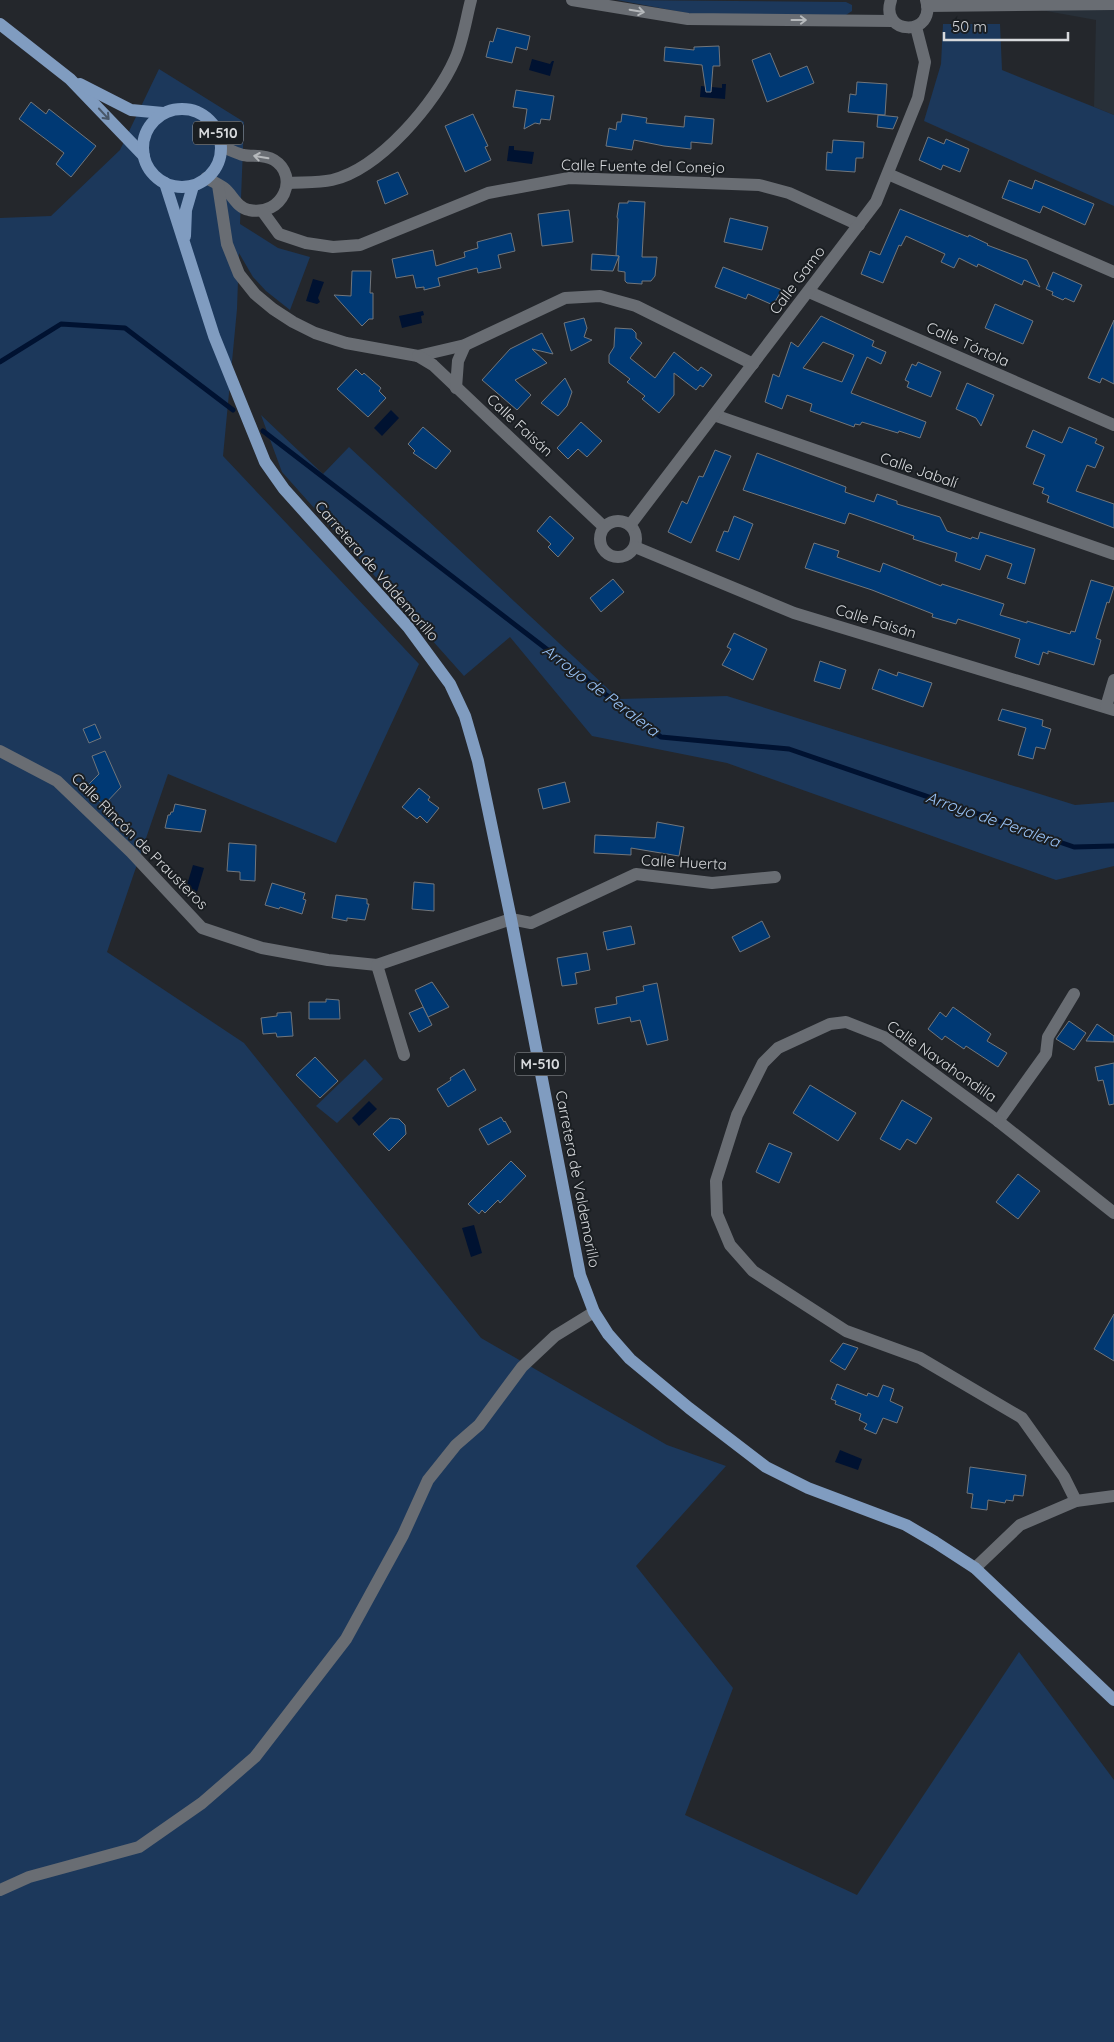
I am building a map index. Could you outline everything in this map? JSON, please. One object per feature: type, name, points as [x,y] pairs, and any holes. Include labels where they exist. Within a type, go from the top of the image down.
[{"type":"main road","name":"M-510","points":[[0,24],[70,79],[144,156],[148,167],[156,177],[165,183]]},
{"type":"main road","name":"M-510","points":[[70,79],[131,110],[163,113],[180,108],[197,111],[207,117],[220,135],[221,147],[217,164],[206,178],[193,186]]},
{"type":"main road","points":[[144,156],[143,144],[146,131],[153,121],[163,113]]},
{"type":"main road","points":[[165,183],[174,186],[193,186]]},
{"type":"main road","name":"Carretera de Valdemorillo","points":[[165,183],[214,336],[265,462],[284,489],[408,627],[450,684],[465,716],[478,761],[511,919],[580,1275],[594,1312],[608,1334],[630,1359],[766,1467],[808,1488],[906,1525],[975,1568],[1114,1700]]},
{"type":"main road","name":"Carretera de Valdemorillo","points":[[185,246],[186,210],[193,186]]},
{"type":"street","points":[[287,183],[334,179],[358,170],[393,144],[428,105],[455,59],[471,0]]},
{"type":"street","points":[[572,0],[688,19],[893,21]]},
{"type":"street","points":[[891,0],[889,14],[893,21],[907,28],[916,27],[923,22],[927,15],[927,3],[1114,4]]},
{"type":"street","name":"Calle Gamo","points":[[630,525],[876,202],[918,98],[925,62],[916,27]]},
{"type":"street","points":[[221,147],[245,155],[261,156],[274,160],[283,170],[287,183],[281,200],[273,208],[262,212],[247,210],[234,214],[225,228]]},
{"type":"street","points":[[888,174],[1114,272]]},
{"type":"street","points":[[206,178],[223,187],[234,201],[247,210]]},
{"type":"street","name":"Calle Fuente del Conejo","points":[[262,212],[279,234],[306,243],[333,247],[360,245],[488,193],[569,178],[759,185],[789,192],[859,226]]},
{"type":"street","points":[[218,184],[226,244],[239,274],[255,294],[272,309],[315,333],[346,343],[418,356],[465,345],[565,298],[600,296],[636,306],[753,364]]},
{"type":"street","name":"Calle Tórtola","points":[[808,292],[1114,425]]},
{"type":"street","points":[[456,388],[458,361],[465,345]]},
{"type":"street","name":"Calle Faisán","points":[[418,356],[433,365],[604,527]]},
{"type":"street","name":"Calle Jabalí","points":[[714,415],[1114,554]]},
{"type":"street","points":[[616,521],[624,521],[630,525],[635,531],[636,539],[635,547],[630,553],[623,557],[615,557],[602,549],[600,534],[604,527],[616,521]]},
{"type":"street","name":"Calle Faisán","points":[[635,547],[794,613],[1110,709]]},
{"type":"street","points":[[1110,709],[1114,680]]},
{"type":"street","name":"Calle Rincón de Prausteros","points":[[0,751],[57,781],[131,852],[202,928],[262,948],[328,960],[377,965],[511,919]]},
{"type":"street","name":"Calle Huerta","points":[[511,919],[531,923],[636,874],[712,883],[775,877]]},
{"type":"street","points":[[377,965],[404,1056]]},
{"type":"street","name":"Calle Navahondilla","points":[[998,1122],[1046,1054],[1048,1037],[1074,994]]},
{"type":"street","name":"Calle Navahondilla","points":[[1076,1501],[1064,1477],[1022,1418],[920,1358],[846,1331],[753,1271],[730,1245],[717,1214],[716,1181],[737,1114],[764,1063],[778,1048],[830,1024],[846,1022],[884,1037],[998,1122],[1114,1213]]},
{"type":"street","points":[[0,1890],[30,1877],[139,1847],[202,1803],[255,1756],[346,1639],[403,1535],[428,1480],[456,1445],[479,1426],[522,1367],[554,1336],[594,1312]]},
{"type":"street","points":[[975,1568],[1020,1524],[1076,1501],[1114,1496]]},
{"type":"shaded area","points":[[617,0],[846,2],[852,5],[852,11],[846,15],[692,14]]},
{"type":"shaded area","points":[[985,0],[1114,0],[1114,115],[1094,107],[1096,20]]},
{"type":"shaded area","points":[[943,24],[1000,24],[1002,70],[1114,115],[1114,206],[924,121],[941,64]]},
{"type":"shaded area","points":[[532,59],[550,64],[554,61],[550,76],[529,70]]},
{"type":"shaded area","points":[[159,69],[244,122],[240,224],[278,248],[310,257],[290,310],[266,291],[253,277],[239,253],[237,309],[223,456],[419,664],[336,843],[168,774],[107,952],[244,1043],[481,1338],[667,1445],[726,1466],[636,1566],[733,1688],[685,1815],[857,1895],[1019,1652],[1114,1780],[1114,2042],[0,2042],[0,218],[51,216],[120,150]]},
{"type":"shaded area","points":[[722,84],[726,84],[725,99],[700,97],[701,86],[722,88]]},
{"type":"shaded area","points":[[509,146],[514,146],[514,150],[534,152],[532,164],[507,161]]},
{"type":"shaded area","points":[[313,279],[324,282],[318,298],[320,302],[317,304],[306,301]]},
{"type":"shaded area","points":[[423,311],[424,315],[421,316],[422,323],[402,328],[399,316]]},
{"type":"shaded area","points":[[391,410],[399,418],[382,436],[374,428]]},
{"type":"shaded area","points":[[261,415],[323,474],[349,447],[619,699],[727,696],[1075,805],[1114,802],[1114,866],[1056,880],[727,763],[592,736],[510,637],[464,676],[282,472]]},
{"type":"shaded area","points":[[193,865],[204,868],[197,892],[186,888]]},
{"type":"shaded area","points":[[365,1059],[383,1079],[337,1123],[316,1106]]},
{"type":"shaded area","points":[[369,1101],[377,1109],[359,1126],[352,1118]]},
{"type":"shaded area","points":[[474,1225],[482,1253],[471,1257],[462,1228]]},
{"type":"shaded area","points":[[840,1450],[862,1459],[858,1470],[835,1462]]},
{"type":"building","points":[[497,28],[530,36],[527,50],[516,47],[512,63],[486,57],[490,41],[493,42]]},
{"type":"building","points":[[719,46],[720,66],[713,66],[711,92],[706,92],[702,65],[664,61],[665,47],[694,50],[694,47]]},
{"type":"building","points":[[770,53],[780,77],[807,66],[814,83],[767,102],[752,60]]},
{"type":"building","points":[[857,82],[887,84],[885,115],[848,112],[850,94],[856,95]]},
{"type":"building","points":[[516,90],[554,96],[550,120],[541,119],[540,124],[535,123],[524,129],[527,109],[513,107]]},
{"type":"building","points":[[31,102],[46,114],[49,109],[96,146],[71,177],[56,164],[64,153],[19,119]]},
{"type":"building","points":[[473,114],[488,146],[485,147],[491,160],[465,172],[445,126]]},
{"type":"building","points":[[622,114],[647,118],[646,123],[684,127],[685,116],[714,119],[712,144],[691,142],[691,149],[634,140],[632,150],[606,146],[609,128],[616,130],[617,122],[621,122]]},
{"type":"building","points":[[878,115],[898,117],[893,129],[877,127]]},
{"type":"building","points":[[928,137],[944,144],[946,139],[969,149],[960,172],[943,165],[941,170],[919,160]]},
{"type":"building","points":[[833,140],[864,142],[863,158],[856,158],[855,172],[826,170],[827,152],[832,153]]},
{"type":"building","points":[[398,172],[408,194],[385,204],[377,181]]},
{"type":"building","points":[[1009,180],[1032,189],[1035,180],[1094,204],[1085,225],[1043,206],[1040,213],[1002,198]]},
{"type":"building","points":[[628,201],[645,202],[642,257],[657,257],[655,276],[651,281],[642,281],[642,284],[627,283],[625,281],[625,272],[618,271],[619,256],[616,256],[619,203],[628,203]]},
{"type":"building","points":[[900,209],[968,237],[969,235],[987,245],[1027,260],[1040,287],[1024,280],[1022,285],[978,264],[977,267],[959,258],[954,268],[941,262],[945,254],[906,236],[901,246],[899,245],[883,283],[861,274],[870,251],[880,255]]},
{"type":"building","points":[[569,210],[573,242],[542,246],[538,214]]},
{"type":"building","points":[[730,218],[768,227],[762,250],[724,242]]},
{"type":"building","points":[[511,233],[515,251],[498,255],[501,268],[478,273],[477,268],[438,278],[440,286],[424,290],[424,287],[416,288],[413,275],[396,278],[392,259],[433,250],[436,266],[465,257],[464,252],[478,248],[477,242]]},
{"type":"building","points":[[592,254],[619,256],[613,271],[591,270]]},
{"type":"building","points":[[723,267],[782,290],[773,305],[748,294],[746,299],[715,287]]},
{"type":"building","points":[[352,271],[371,271],[370,293],[373,293],[373,319],[369,319],[362,326],[334,295],[351,296]]},
{"type":"building","points":[[1053,272],[1082,285],[1074,302],[1052,295],[1053,292],[1046,289]]},
{"type":"building","points":[[995,304],[1033,321],[1023,344],[985,328]]},
{"type":"building","points":[[821,316],[874,341],[872,346],[886,352],[881,364],[867,357],[851,393],[926,422],[920,438],[862,422],[860,425],[855,424],[854,427],[810,411],[812,404],[787,395],[782,409],[765,402],[773,374],[779,377],[791,342],[798,347]],"holes":[[[823,342],[854,355],[842,382],[803,368]]]},
{"type":"building","points":[[584,318],[587,328],[584,337],[592,340],[571,351],[564,323]]},
{"type":"building","points":[[1114,320],[1114,384],[1102,378],[1100,383],[1088,378]]},
{"type":"building","points":[[615,328],[632,329],[636,333],[636,338],[642,343],[630,358],[655,378],[674,352],[698,371],[701,367],[712,375],[703,387],[700,385],[696,390],[674,373],[674,395],[659,413],[642,399],[645,396],[627,382],[630,379],[609,363],[609,355],[614,347]]},
{"type":"building","points":[[542,333],[553,354],[532,349],[547,363],[515,380],[531,395],[517,410],[482,380],[510,349]]},
{"type":"building","points":[[918,362],[941,372],[931,397],[907,387],[909,382],[905,380],[912,364],[916,366]]},
{"type":"building","points":[[356,369],[362,375],[364,373],[381,388],[379,391],[386,398],[368,417],[337,389]]},
{"type":"building","points":[[565,378],[572,392],[567,406],[558,416],[541,403]]},
{"type":"building","points":[[967,383],[994,395],[981,426],[976,418],[956,409]]},
{"type":"building","points":[[581,422],[602,441],[587,457],[578,449],[568,459],[557,448]]},
{"type":"building","points":[[423,427],[451,451],[436,469],[413,453],[415,451],[408,444]]},
{"type":"building","points":[[1069,427],[1097,439],[1095,443],[1104,447],[1095,468],[1087,465],[1076,491],[1114,504],[1114,528],[1047,502],[1049,496],[1042,493],[1044,488],[1033,484],[1045,455],[1026,447],[1033,430],[1062,443]]},
{"type":"building","points":[[715,450],[731,456],[691,543],[668,532],[682,501],[687,504],[699,476],[703,477]]},
{"type":"building","points":[[757,453],[846,487],[845,492],[874,502],[877,494],[897,501],[897,504],[940,517],[947,531],[971,539],[972,537],[978,539],[980,532],[1035,549],[1025,584],[1007,578],[1012,564],[986,555],[980,570],[955,561],[957,553],[913,539],[914,536],[855,515],[849,513],[845,524],[743,490]]},
{"type":"building","points":[[550,516],[574,538],[558,557],[548,547],[551,544],[537,531]]},
{"type":"building","points":[[734,516],[753,524],[739,560],[716,551],[724,531],[728,532]]},
{"type":"building","points":[[814,543],[839,551],[837,557],[880,572],[883,563],[941,586],[942,584],[1004,604],[1000,615],[1070,634],[1071,631],[1075,632],[1091,580],[1114,587],[1109,603],[1107,602],[1096,638],[1101,640],[1094,665],[1048,651],[1048,654],[1043,652],[1039,665],[1015,657],[1020,639],[958,619],[956,624],[932,617],[933,614],[872,590],[805,568]]},
{"type":"building","points":[[613,579],[624,592],[601,612],[590,598]]},
{"type":"building","points":[[734,633],[767,649],[753,680],[722,665],[731,649],[727,647]]},
{"type":"building","points":[[820,661],[846,670],[840,689],[814,681]]},
{"type":"building","points":[[879,669],[897,676],[898,672],[932,683],[923,707],[872,689]]},
{"type":"building","points":[[1002,709],[1043,720],[1042,726],[1051,729],[1045,749],[1036,747],[1033,759],[1018,755],[1026,728],[998,720]]},
{"type":"building","points":[[95,724],[101,738],[89,743],[83,729]]},
{"type":"building","points":[[105,751],[121,787],[104,805],[84,789],[99,774],[92,756]]},
{"type":"building","points":[[565,782],[570,802],[543,809],[538,789]]},
{"type":"building","points":[[419,788],[430,797],[428,800],[439,808],[427,823],[420,816],[417,819],[402,807]]},
{"type":"building","points":[[175,804],[206,810],[201,832],[165,828],[168,815],[173,812]]},
{"type":"building","points":[[657,822],[684,827],[679,856],[631,848],[631,855],[594,853],[595,835],[655,838]]},
{"type":"building","points":[[229,843],[256,845],[255,881],[240,880],[240,872],[227,871]]},
{"type":"building","points":[[414,882],[434,884],[434,911],[412,909]]},
{"type":"building","points":[[272,883],[305,893],[303,899],[306,900],[302,914],[280,907],[279,909],[265,905]]},
{"type":"building","points":[[336,895],[367,899],[367,904],[369,904],[365,920],[347,918],[347,921],[332,918]]},
{"type":"building","points":[[762,921],[770,937],[740,952],[732,937]]},
{"type":"building","points":[[631,926],[635,944],[607,950],[603,932]]},
{"type":"building","points":[[587,953],[590,970],[575,973],[577,984],[562,986],[557,958]]},
{"type":"building","points":[[432,982],[449,1007],[428,1017],[415,990]]},
{"type":"building","points":[[657,983],[668,1040],[647,1045],[640,1020],[631,1022],[630,1017],[598,1024],[595,1008],[617,1004],[616,997],[644,991],[643,986]]},
{"type":"building","points":[[326,999],[339,1000],[340,1019],[309,1019],[309,1002],[326,1002]]},
{"type":"building","points":[[423,1007],[432,1025],[419,1032],[409,1013]]},
{"type":"building","points":[[953,1007],[991,1034],[987,1041],[1007,1053],[998,1067],[966,1046],[964,1049],[945,1036],[942,1040],[928,1029],[940,1012],[946,1017]]},
{"type":"building","points":[[291,1012],[293,1036],[277,1037],[276,1033],[263,1034],[261,1018],[277,1016],[277,1013]]},
{"type":"building","points":[[1069,1021],[1086,1033],[1074,1050],[1056,1039]]},
{"type":"building","points":[[1097,1024],[1114,1036],[1114,1042],[1086,1041]]},
{"type":"building","points":[[315,1057],[338,1081],[320,1098],[296,1075]]},
{"type":"building","points":[[1114,1063],[1114,1104],[1109,1105],[1103,1080],[1098,1081],[1095,1067]]},
{"type":"building","points":[[464,1069],[476,1090],[448,1107],[437,1089]]},
{"type":"building","points":[[810,1085],[856,1113],[838,1141],[793,1113]]},
{"type":"building","points":[[902,1100],[932,1118],[916,1144],[907,1139],[900,1150],[880,1139]]},
{"type":"building","points":[[501,1117],[511,1132],[488,1145],[479,1129]]},
{"type":"building","points":[[390,1118],[399,1119],[405,1125],[406,1134],[389,1151],[373,1134]]},
{"type":"building","points":[[769,1143],[792,1153],[779,1183],[756,1172]]},
{"type":"building","points":[[511,1161],[526,1176],[500,1203],[498,1200],[485,1213],[482,1210],[479,1214],[468,1204]]},
{"type":"building","points":[[1018,1174],[1040,1191],[1018,1219],[996,1202]]},
{"type":"building","points":[[1114,1314],[1114,1361],[1094,1349]]},
{"type":"building","points":[[843,1343],[858,1348],[845,1370],[830,1361]]},
{"type":"building","points":[[837,1384],[867,1396],[868,1393],[878,1397],[883,1385],[894,1389],[890,1401],[903,1407],[897,1423],[883,1418],[876,1434],[864,1429],[867,1424],[859,1420],[861,1414],[835,1404],[836,1401],[831,1399]]},
{"type":"building","points":[[970,1467],[1026,1475],[1023,1496],[1014,1495],[1013,1501],[1006,1500],[1005,1503],[988,1500],[987,1510],[971,1508],[973,1494],[967,1493]]},
{"type":"waterway","points":[[0,362],[61,324],[125,328],[233,410]]},
{"type":"waterway","name":"Arroyo de Peralera","points":[[263,431],[661,737],[789,749],[1074,847],[1114,846]]}]
